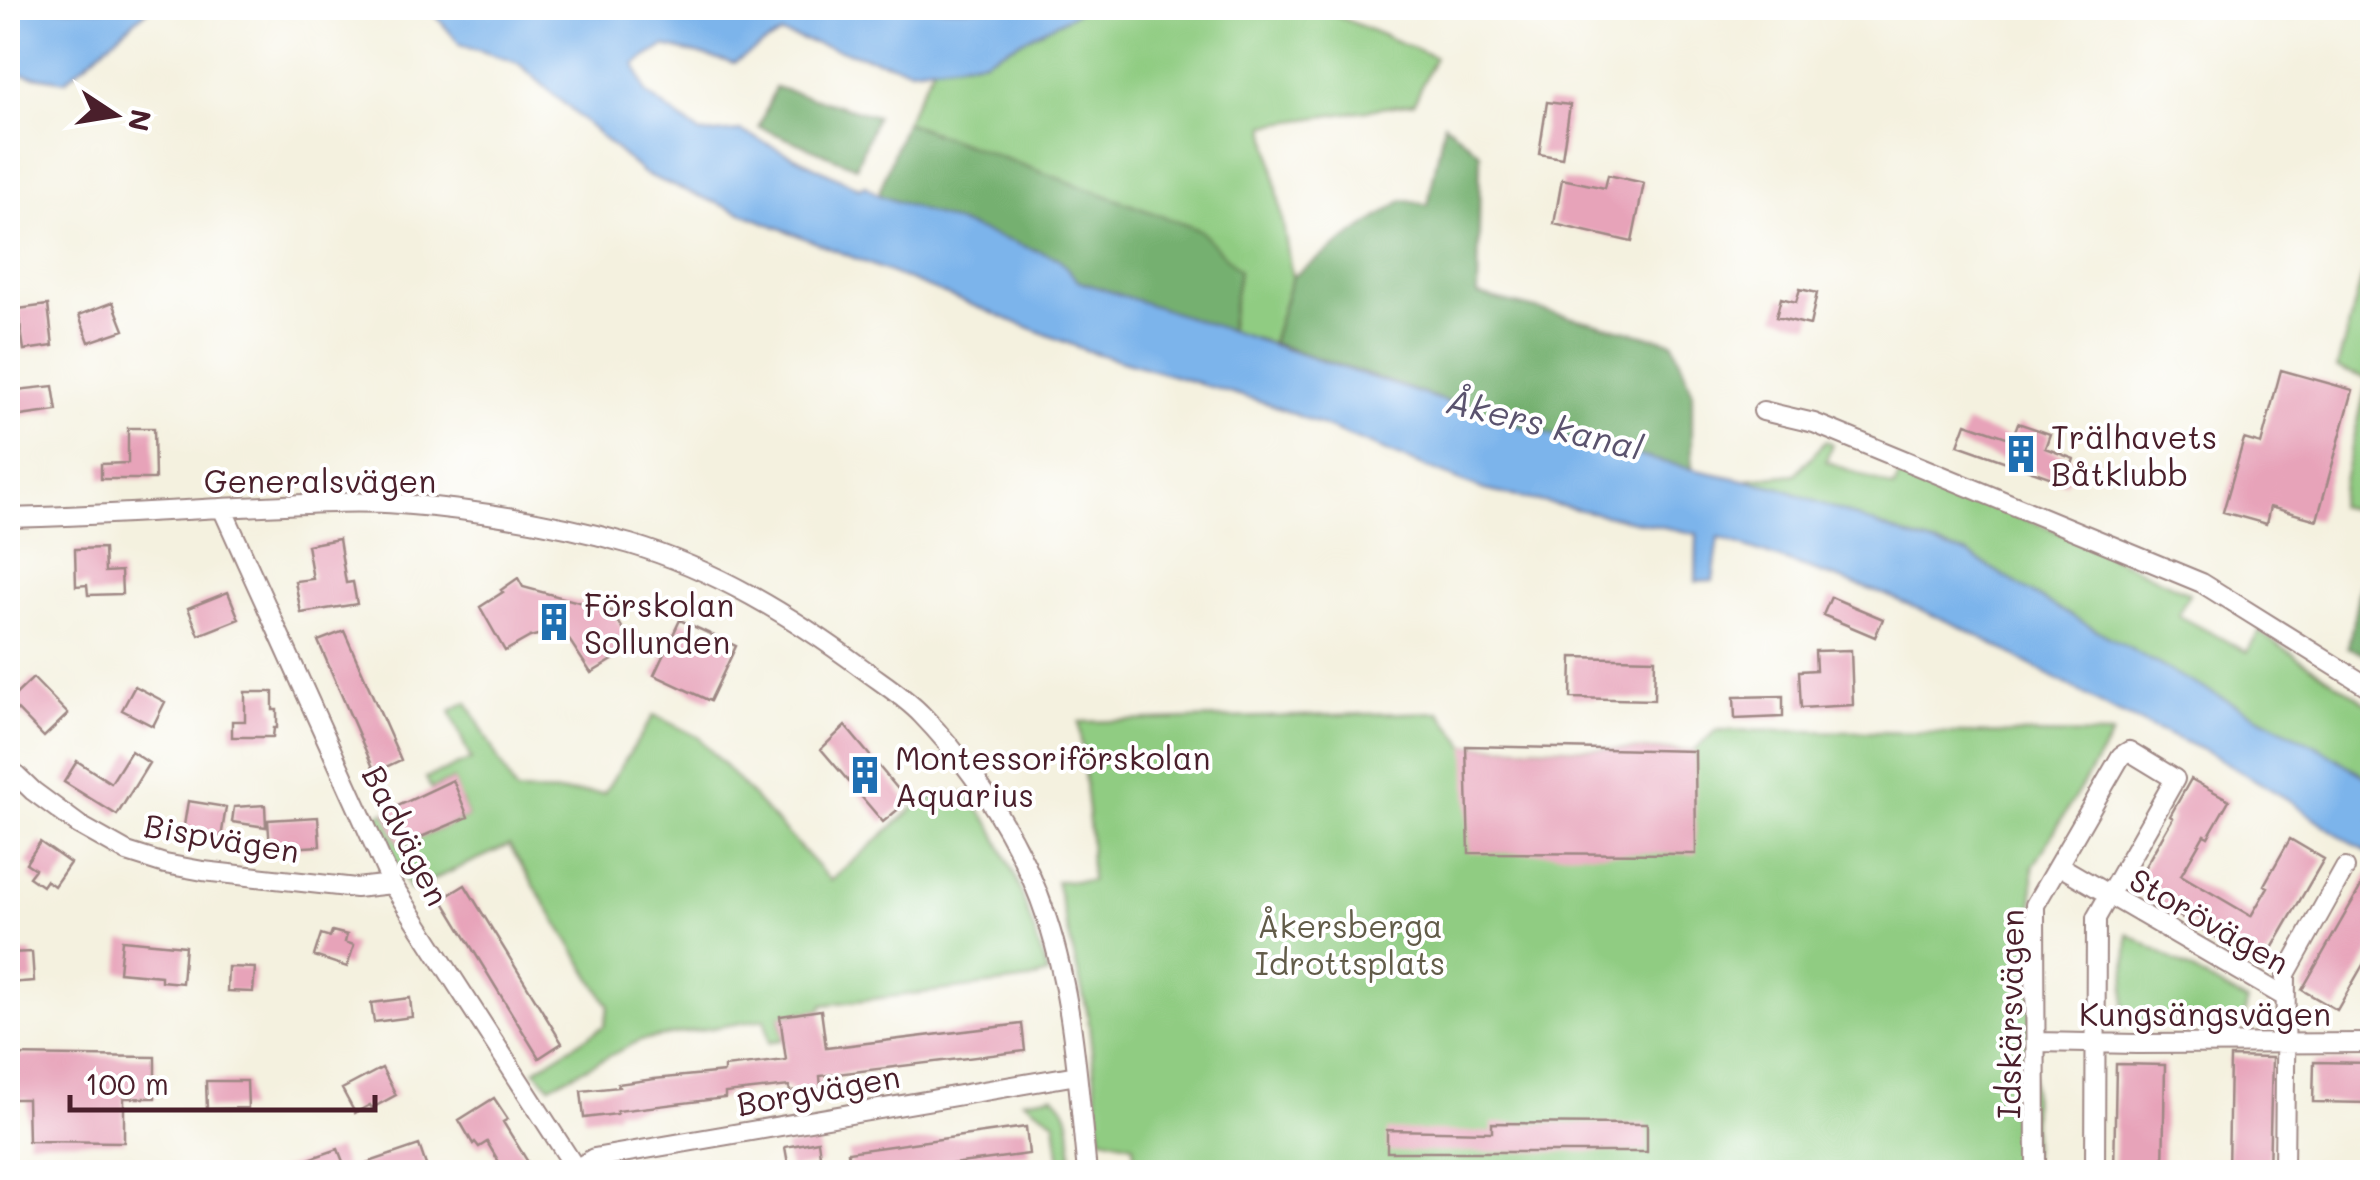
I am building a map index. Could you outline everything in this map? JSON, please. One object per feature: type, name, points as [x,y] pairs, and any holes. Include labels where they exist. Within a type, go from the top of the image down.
[{"type":"street","points":[[1763,411],[1814,423],[2202,583],[2372,688]]},
{"type":"street","name":"Generalsvägen","points":[[8,518],[396,504],[482,512],[552,524],[634,545],[749,594],[808,628],[920,713],[968,770],[1024,863],[1061,965],[1087,1172]]},
{"type":"street","name":"Badvägen","points":[[222,508],[392,884],[577,1171]]},
{"type":"street","name":"Idskärsvägen","points":[[2036,1172],[2035,905],[2120,756],[2129,751],[2176,779],[2096,918],[2095,1172]]},
{"type":"street","name":"Bispvägen","points":[[8,767],[33,792],[80,825],[127,852],[164,864],[356,888],[392,884]]},
{"type":"street","name":"Storövägen","points":[[2058,865],[2285,996],[2284,1172]]},
{"type":"street","points":[[2285,996],[2286,974],[2344,868]]},
{"type":"street","name":"Kungsängsvägen","points":[[2037,1042],[2372,1043]]},
{"type":"street","name":"Borgvägen","points":[[577,1171],[594,1158],[1077,1075]]},
{"type":"green space","points":[[1086,8],[1318,8],[1435,57],[1414,103],[1266,125],[1292,277],[1272,343],[1229,332],[1239,271],[905,122],[934,66],[984,60]]},
{"type":"green space","points":[[775,87],[876,116],[856,167],[759,127]]},
{"type":"green space","points":[[905,122],[1200,230],[1239,271],[1229,332],[1077,281],[1058,258],[878,195]]},
{"type":"green space","points":[[1444,123],[1480,153],[1478,295],[1673,342],[1692,390],[1692,469],[1532,430],[1272,343],[1292,277],[1403,200],[1428,205]]},
{"type":"green space","points":[[2372,241],[2372,515],[2338,506],[2368,379],[2337,368]]},
{"type":"green space","points":[[1826,441],[1832,444],[1826,461],[1894,488],[1901,472],[2052,529],[2189,593],[2178,615],[2247,652],[2259,632],[2372,707],[2372,781],[2320,748],[2048,603],[1968,554],[1747,479],[1795,474]]},
{"type":"green space","points":[[2360,585],[2372,587],[2372,657],[2348,647]]},
{"type":"green space","points":[[467,702],[516,792],[604,793],[654,715],[698,737],[831,881],[917,805],[944,793],[967,794],[991,825],[1018,883],[1048,974],[1029,980],[823,1005],[821,1010],[780,1016],[783,1039],[769,1043],[765,1019],[641,1040],[550,1086],[535,1070],[604,1026],[609,1006],[509,845],[410,890],[373,818],[385,812],[400,846],[468,817],[453,780],[431,789],[426,778],[471,760],[450,711]]},
{"type":"green space","name":"Åkersberga Idrottsplats","points":[[1440,712],[1466,746],[1694,751],[1716,730],[2112,735],[2033,867],[2032,1172],[1136,1172],[1133,1144],[1101,1137],[1088,1015],[1056,881],[1091,881],[1079,722]]},
{"type":"green space","points":[[2128,934],[2247,1002],[2244,1019],[2123,1021]]},
{"type":"green space","points":[[1053,1095],[1069,1120],[1071,1172],[1061,1172],[1055,1121],[1023,1100]]},
{"type":"water","points":[[8,8],[150,8],[65,81],[16,73],[8,65]]},
{"type":"water","points":[[429,8],[1086,8],[984,60],[910,69],[781,34],[734,63],[664,46],[635,64],[646,93],[701,134],[741,131],[859,188],[865,185],[878,195],[1058,258],[1078,281],[1532,430],[1778,487],[1906,536],[1968,554],[2048,603],[2320,748],[2372,781],[2372,855],[2210,753],[2117,712],[1963,628],[1886,595],[1719,538],[1713,581],[1696,582],[1697,534],[1484,490],[1266,403],[1085,350],[644,174],[518,63],[460,44]]},
{"type":"building","points":[[1547,102],[1570,105],[1562,158],[1539,154]]},
{"type":"building","points":[[1608,175],[1644,183],[1632,242],[1554,224],[1562,179],[1605,188]]},
{"type":"building","points":[[1800,289],[1817,293],[1810,325],[1776,317],[1781,298],[1796,302]]},
{"type":"building","points":[[113,302],[124,330],[89,342],[79,315]]},
{"type":"building","points":[[48,305],[53,346],[24,350],[18,309]]},
{"type":"building","points":[[2281,370],[2353,390],[2317,520],[2270,507],[2266,524],[2223,512],[2244,439],[2261,444]]},
{"type":"building","points":[[53,386],[57,411],[20,416],[16,390]]},
{"type":"building","name":"Trälhavets Båtklubb","points":[[1966,423],[2012,439],[2018,423],[2050,434],[2045,448],[2074,459],[2066,483],[1958,445]]},
{"type":"building","points":[[128,428],[154,428],[155,479],[101,479],[101,464],[128,463]]},
{"type":"building","points":[[339,539],[346,583],[353,582],[357,604],[301,613],[295,581],[313,579],[307,545]]},
{"type":"building","points":[[104,548],[105,572],[121,571],[122,594],[88,595],[87,585],[76,586],[75,549]]},
{"type":"building","name":"Förskolan Sollunden","points":[[518,578],[523,587],[612,611],[634,647],[591,673],[568,638],[545,633],[505,651],[480,607]]},
{"type":"building","points":[[228,592],[239,619],[199,635],[188,608]]},
{"type":"building","points":[[1831,597],[1883,619],[1875,637],[1823,615]]},
{"type":"building","points":[[680,620],[736,646],[710,701],[654,675]]},
{"type":"building","points":[[344,631],[401,760],[375,772],[318,641]]},
{"type":"building","points":[[1851,650],[1853,705],[1801,708],[1799,671],[1816,670],[1815,651]]},
{"type":"building","points":[[1572,657],[1655,659],[1654,700],[1571,698]]},
{"type":"building","points":[[33,678],[68,714],[44,737],[9,701]]},
{"type":"building","points":[[135,686],[165,702],[153,726],[122,710]]},
{"type":"building","points":[[245,692],[273,692],[277,728],[273,737],[232,737],[232,721],[245,721]]},
{"type":"building","points":[[1783,696],[1783,717],[1735,719],[1734,697]]},
{"type":"building","name":"Montessoriförskolan Aquarius","points":[[845,726],[908,801],[883,822],[821,749]]},
{"type":"building","points":[[1466,746],[1695,751],[1696,854],[1469,853]]},
{"type":"building","points":[[131,751],[149,763],[117,815],[64,782],[77,761],[111,783]]},
{"type":"building","points":[[2191,779],[2229,800],[2181,875],[2251,916],[2290,839],[2324,859],[2263,964],[2132,889]]},
{"type":"building","points":[[453,780],[468,817],[400,846],[385,812]]},
{"type":"building","points":[[188,801],[226,807],[221,838],[183,832]]},
{"type":"building","points":[[265,805],[266,827],[232,822],[234,807]]},
{"type":"building","points":[[318,817],[320,846],[270,849],[268,820]]},
{"type":"building","points":[[40,842],[70,863],[54,886],[46,880],[42,886],[29,877],[35,869],[26,863]]},
{"type":"building","points":[[2372,867],[2372,949],[2337,1010],[2302,990]]},
{"type":"building","points":[[465,885],[562,1043],[539,1058],[442,899]]},
{"type":"building","points":[[332,931],[347,935],[345,942],[354,945],[347,967],[314,956],[321,934],[330,937]]},
{"type":"building","points":[[122,940],[185,946],[182,983],[161,981],[161,976],[119,972]]},
{"type":"building","points":[[32,952],[34,981],[8,983],[8,953]]},
{"type":"building","points":[[228,967],[255,968],[253,992],[227,991]]},
{"type":"building","points":[[410,998],[412,1017],[374,1022],[371,1003]]},
{"type":"building","points":[[821,1010],[826,1048],[1022,1024],[1025,1051],[820,1076],[821,1088],[790,1092],[789,1086],[725,1093],[725,1098],[584,1118],[581,1091],[786,1060],[780,1016]]},
{"type":"building","points":[[8,1055],[155,1057],[155,1098],[124,1098],[124,1142],[28,1141],[27,1099],[8,1099]]},
{"type":"building","points":[[2230,1057],[2272,1058],[2269,1172],[2228,1172]]},
{"type":"building","points":[[2314,1062],[2372,1063],[2372,1103],[2313,1102]]},
{"type":"building","points":[[2116,1064],[2165,1065],[2163,1172],[2114,1172]]},
{"type":"building","points":[[382,1068],[396,1095],[355,1113],[342,1089]]},
{"type":"building","points":[[206,1081],[247,1081],[248,1108],[207,1109]]},
{"type":"building","points":[[494,1098],[508,1119],[503,1122],[528,1162],[511,1172],[505,1172],[487,1142],[479,1147],[473,1144],[459,1120]]},
{"type":"building","points":[[1492,1123],[1647,1124],[1647,1152],[1387,1152],[1387,1130],[1492,1132]]},
{"type":"building","points":[[1026,1127],[1029,1154],[891,1172],[850,1172],[848,1152]]},
{"type":"building","points":[[818,1141],[821,1163],[789,1169],[785,1147]]},
{"type":"building","points":[[419,1145],[427,1168],[415,1172],[346,1170]]},
{"type":"building","points":[[338,1149],[347,1172],[277,1172],[277,1170]]},
{"type":"place","name":"Trälhavets Båtklubb","points":[[2021,454]]},
{"type":"place","name":"Förskolan Sollunden","points":[[554,622]]},
{"type":"place","name":"Montessoriförskolan Aquarius","points":[[865,775]]},
{"type":"water label","name":"Åkers kanal","points":[[1545,423]]}]
